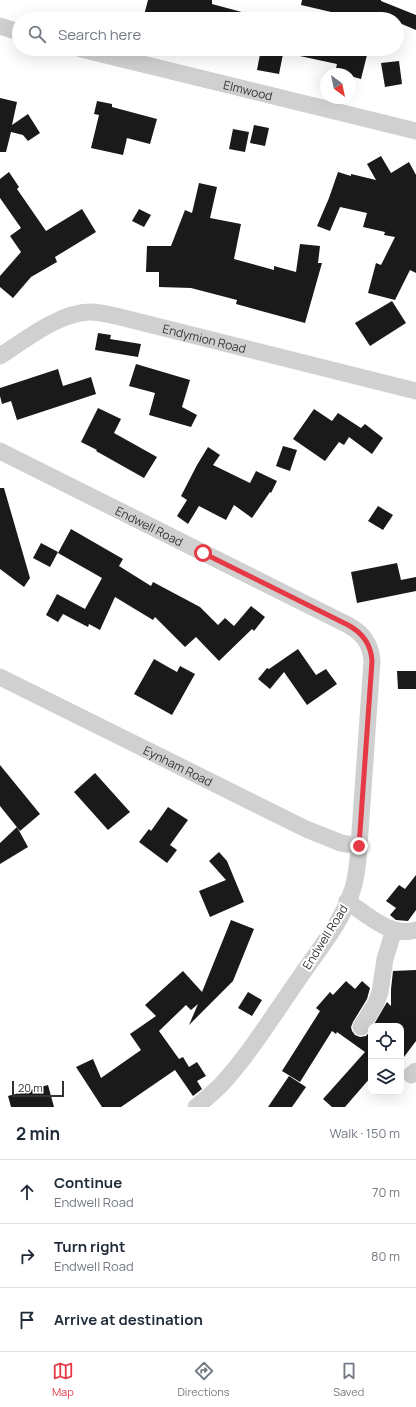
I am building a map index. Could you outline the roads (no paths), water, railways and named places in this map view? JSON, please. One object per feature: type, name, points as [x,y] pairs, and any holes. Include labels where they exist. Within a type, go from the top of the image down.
[{"type":"street","points":[[0,26],[12,30]]},
{"type":"street","name":"Elmwood","points":[[110,56],[416,130]]},
{"type":"street","name":"Endymion Road","points":[[0,356],[62,319],[74,314],[90,312],[120,317],[416,391]]},
{"type":"street","name":"Endwell Road","points":[[0,451],[348,625],[364,637],[369,645],[372,661],[359,846],[356,873],[352,889],[326,940],[252,1047],[220,1086],[196,1107]]},
{"type":"street","name":"Eynham Road","points":[[0,677],[306,830],[341,843],[359,846]]},
{"type":"street","points":[[347,901],[394,930],[409,932],[416,930]]},
{"type":"street","points":[[360,1027],[376,1003],[380,992],[384,959],[394,930]]}]
